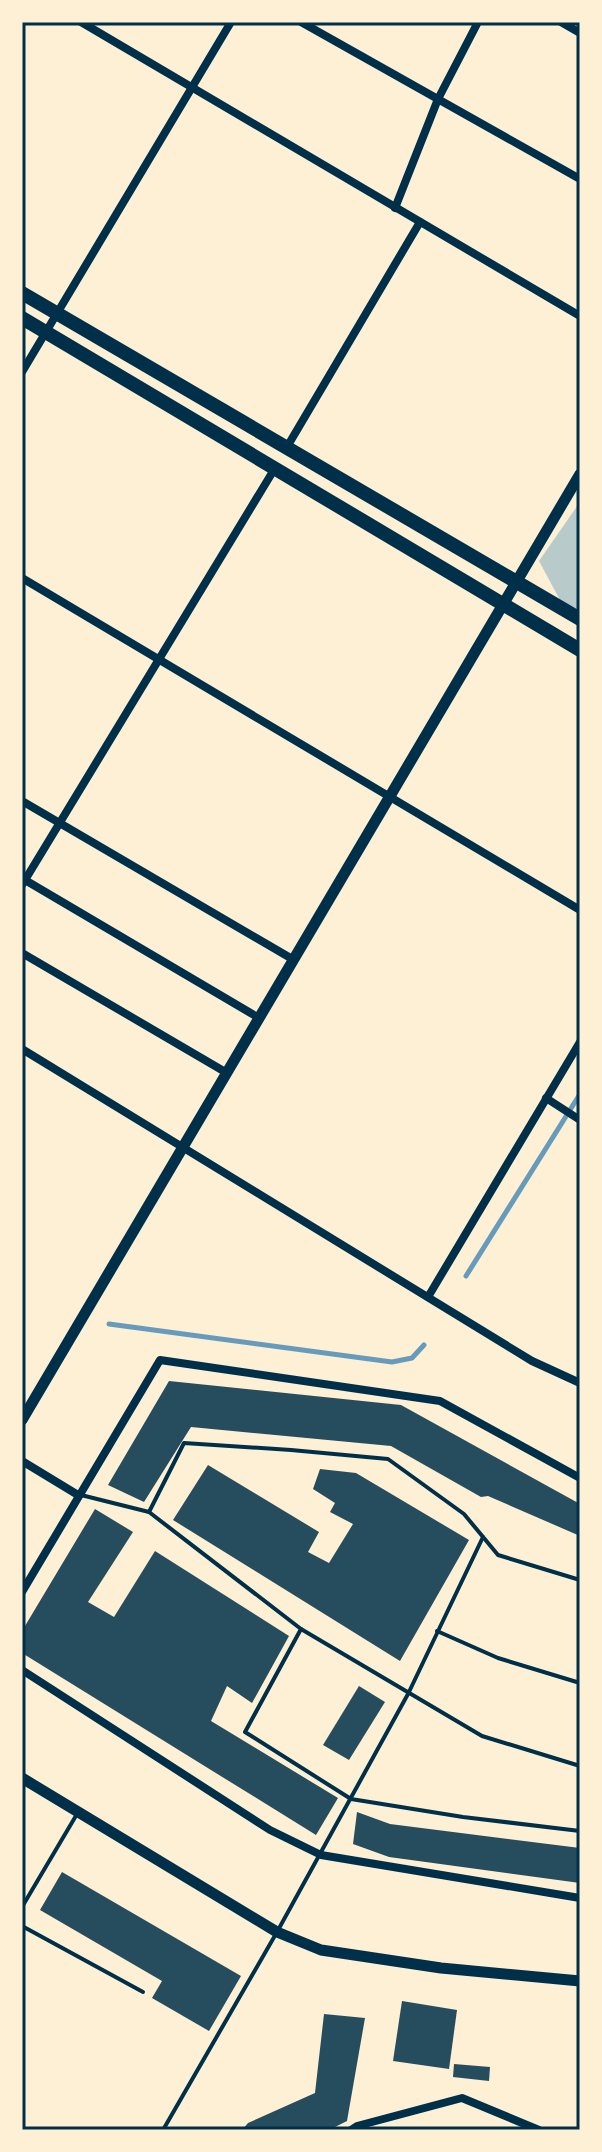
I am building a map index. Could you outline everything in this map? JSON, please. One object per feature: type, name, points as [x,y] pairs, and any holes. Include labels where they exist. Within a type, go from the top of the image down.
[{"type":"highway","points":[[22,293],[580,619]]},
{"type":"highway","points":[[22,318],[580,650]]},
{"type":"street","points":[[81,22],[580,316]]},
{"type":"street","points":[[22,372],[231,22]]},
{"type":"street","points":[[301,22],[580,179]]},
{"type":"street","points":[[395,208],[438,99],[478,22]]},
{"type":"street","points":[[561,22],[580,33]]},
{"type":"street","points":[[287,447],[420,222]]},
{"type":"street","points":[[259,1018],[24,883],[275,467]]},
{"type":"street","points":[[22,1420],[580,474]]},
{"type":"street","points":[[22,578],[580,910]]},
{"type":"street","points":[[22,801],[294,960]]},
{"type":"street","points":[[22,953],[227,1073]]},
{"type":"street","points":[[428,1297],[580,1042]]},
{"type":"street","points":[[22,1049],[532,1361],[580,1383]]},
{"type":"street","points":[[546,1098],[579,1119]]},
{"type":"street","points":[[22,1592],[160,1360],[440,1401],[580,1478]]},
{"type":"street","points":[[22,1461],[78,1495]]},
{"type":"street","points":[[22,1670],[270,1830],[321,1855],[580,1898]]},
{"type":"street","points":[[22,1778],[277,1932],[321,1950],[441,1968],[580,1981]]},
{"type":"street","points":[[351,2130],[462,2098],[539,2130]]},
{"type":"lane","points":[[149,1512],[184,1443],[388,1459],[464,1514],[498,1555],[580,1580]]},
{"type":"lane","points":[[78,1495],[149,1512],[301,1629],[482,1736],[580,1766]]},
{"type":"lane","points":[[163,2130],[321,1855],[408,1694],[483,1537]]},
{"type":"lane","points":[[301,1629],[245,1732],[351,1799],[580,1831]]},
{"type":"lane","points":[[437,1631],[498,1658],[580,1683]]},
{"type":"lane","points":[[22,1907],[79,1812]]},
{"type":"lane","points":[[22,1926],[143,1992]]},
{"type":"shaded area","points":[[580,502],[580,612],[561,602],[539,561]]},
{"type":"building","points":[[169,1381],[401,1405],[580,1504],[580,1536],[488,1496],[481,1497],[391,1446],[191,1427],[144,1502],[108,1485]]},
{"type":"building","points":[[208,1465],[319,1532],[308,1552],[329,1563],[353,1524],[330,1512],[335,1503],[313,1489],[320,1469],[356,1473],[469,1540],[400,1661],[173,1520]]},
{"type":"building","points":[[95,1509],[133,1532],[88,1602],[114,1617],[155,1551],[289,1636],[252,1703],[227,1686],[211,1721],[338,1798],[316,1835],[22,1653],[22,1631]]},
{"type":"building","points":[[359,1686],[385,1702],[349,1760],[323,1745]]},
{"type":"building","points":[[357,1812],[390,1824],[580,1848],[580,1883],[389,1857],[353,1844]]},
{"type":"building","points":[[62,1872],[241,1976],[209,2031],[152,1998],[162,1981],[40,1910]]},
{"type":"building","points":[[402,2001],[457,2010],[449,2069],[393,2061]]},
{"type":"building","points":[[324,2014],[365,2018],[347,2121],[329,2130],[242,2130],[248,2123],[315,2093]]},
{"type":"building","points":[[454,2064],[490,2067],[489,2081],[453,2077]]},
{"type":"waterway","points":[[466,1276],[580,1094]]},
{"type":"waterway","points":[[109,1324],[392,1362],[412,1358],[424,1345]]}]
